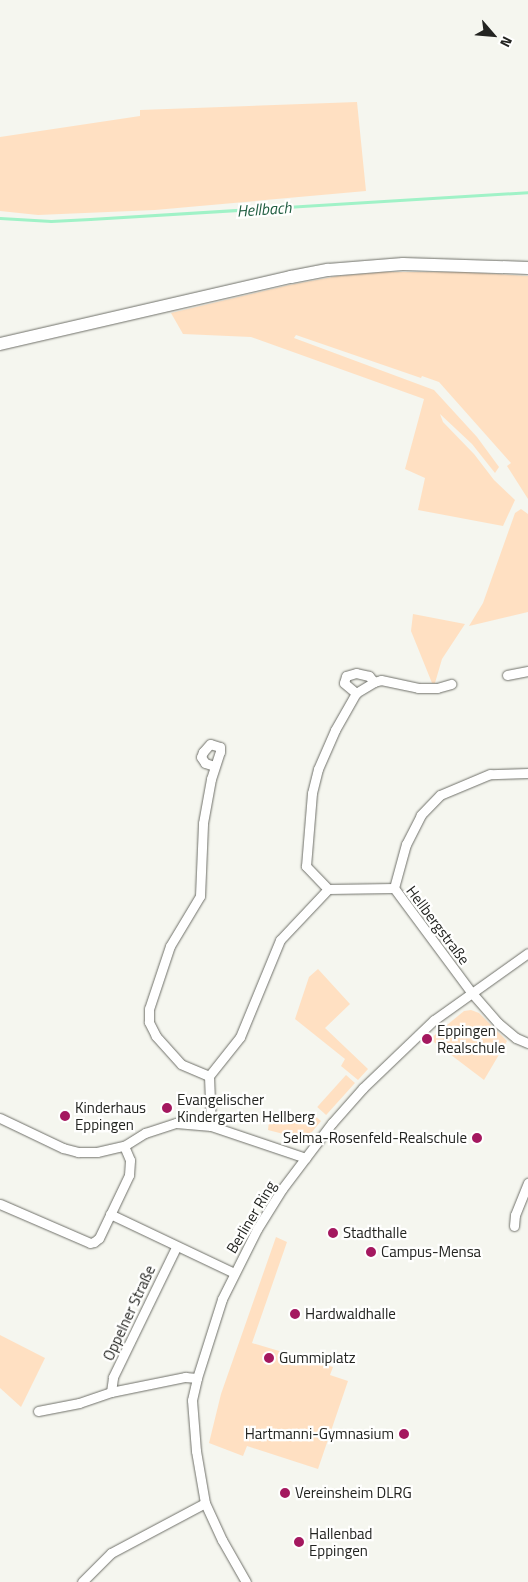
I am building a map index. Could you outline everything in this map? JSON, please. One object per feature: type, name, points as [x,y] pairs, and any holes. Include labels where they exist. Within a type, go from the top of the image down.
[{"type":"main road","points":[[0,344],[328,270],[403,264],[528,268]]},
{"type":"street","points":[[507,675],[528,671]]},
{"type":"street","points":[[356,693],[344,683],[346,676],[356,673],[369,676],[374,682]]},
{"type":"street","points":[[328,889],[306,866],[312,793],[318,769],[335,730],[356,693],[381,680],[418,688],[437,688],[451,684]]},
{"type":"street","points":[[209,1076],[181,1064],[156,1036],[150,1022],[149,1009],[170,946],[200,896],[203,823],[214,766]]},
{"type":"street","name":"Hellbergstraße","points":[[528,773],[490,774],[440,795],[421,816],[406,844],[394,888],[471,992],[498,1023],[516,1038],[528,1043]]},
{"type":"street","points":[[211,1126],[209,1076],[240,1037],[280,940],[328,889],[394,888]]},
{"type":"street","name":"Berliner Ring","points":[[246,1582],[222,1540],[205,1503],[196,1451],[192,1400],[211,1328],[234,1273],[282,1189],[332,1123],[389,1061],[434,1020],[528,953]]},
{"type":"street","points":[[0,1118],[54,1144],[78,1152],[97,1152],[124,1146],[145,1133],[176,1123],[211,1126],[306,1158]]},
{"type":"street","points":[[0,1204],[90,1243],[99,1238],[129,1175],[130,1160],[124,1146]]},
{"type":"street","points":[[514,1226],[515,1215],[528,1182]]},
{"type":"street","points":[[110,1214],[234,1273]]},
{"type":"street","name":"Oppelner Straße","points":[[111,1392],[113,1377],[176,1247]]},
{"type":"street","points":[[38,1411],[79,1403],[111,1392],[185,1377],[197,1378]]},
{"type":"street","points":[[82,1582],[111,1553],[205,1503]]},
{"type":"shaded area","points":[[357,102],[366,191],[155,210],[38,215],[0,211],[0,137],[140,116],[140,110]]},
{"type":"shaded area","points":[[382,272],[466,272],[528,276],[528,499],[507,466],[511,463],[439,382],[422,376],[421,378],[296,335],[294,338],[434,390],[477,437],[499,467],[495,473],[472,444],[440,414],[443,422],[474,454],[494,480],[515,500],[503,526],[418,510],[425,478],[405,469],[424,399],[251,337],[183,334],[171,313],[289,285],[338,276]]},
{"type":"shaded area","points":[[521,509],[528,514],[528,612],[469,626],[483,603],[515,513]]},
{"type":"shaded area","points":[[413,614],[465,624],[442,659],[435,683],[432,683],[411,631]]},
{"type":"shaded area","points":[[318,969],[350,1004],[325,1028],[368,1069],[358,1080],[341,1066],[345,1059],[295,1019],[309,977]]},
{"type":"shaded area","points":[[471,1010],[479,1013],[507,1041],[484,1080],[430,1039],[464,1011]]},
{"type":"shaded area","points":[[346,1075],[355,1083],[326,1115],[317,1107]]},
{"type":"shaded area","points":[[313,1114],[321,1121],[312,1132],[304,1136],[295,1137],[268,1130],[269,1121],[279,1120],[279,1117]]},
{"type":"shaded area","name":"Gummiplatz","points":[[276,1237],[287,1242],[252,1343],[333,1367],[330,1375],[348,1381],[318,1469],[247,1446],[243,1456],[209,1443],[221,1394]]},
{"type":"shaded area","points":[[0,1335],[45,1358],[21,1407],[0,1388]]},
{"type":"waterway","name":"Hellbach","points":[[0,218],[51,221],[528,192]]},
{"type":"place","name":"Eppingen Realschule","points":[[427,1039]]},
{"type":"place","name":"Evangelischer Kindergarten Hellberg","points":[[167,1108]]},
{"type":"place","name":"Kinderhaus Eppingen","points":[[65,1116]]},
{"type":"place","name":"Selma-Rosenfeld-Realschule","points":[[477,1138]]},
{"type":"place","name":"Stadthalle","points":[[333,1233]]},
{"type":"place","name":"Campus-Mensa","points":[[371,1252]]},
{"type":"place","name":"Hardwaldhalle","points":[[295,1314]]},
{"type":"place","name":"Gummiplatz","points":[[269,1358]]},
{"type":"place","name":"Hartmanni-Gymnasium","points":[[404,1434]]},
{"type":"place","name":"Vereinsheim DLRG","points":[[285,1493]]},
{"type":"place","name":"Hallenbad Eppingen","points":[[299,1542]]}]
